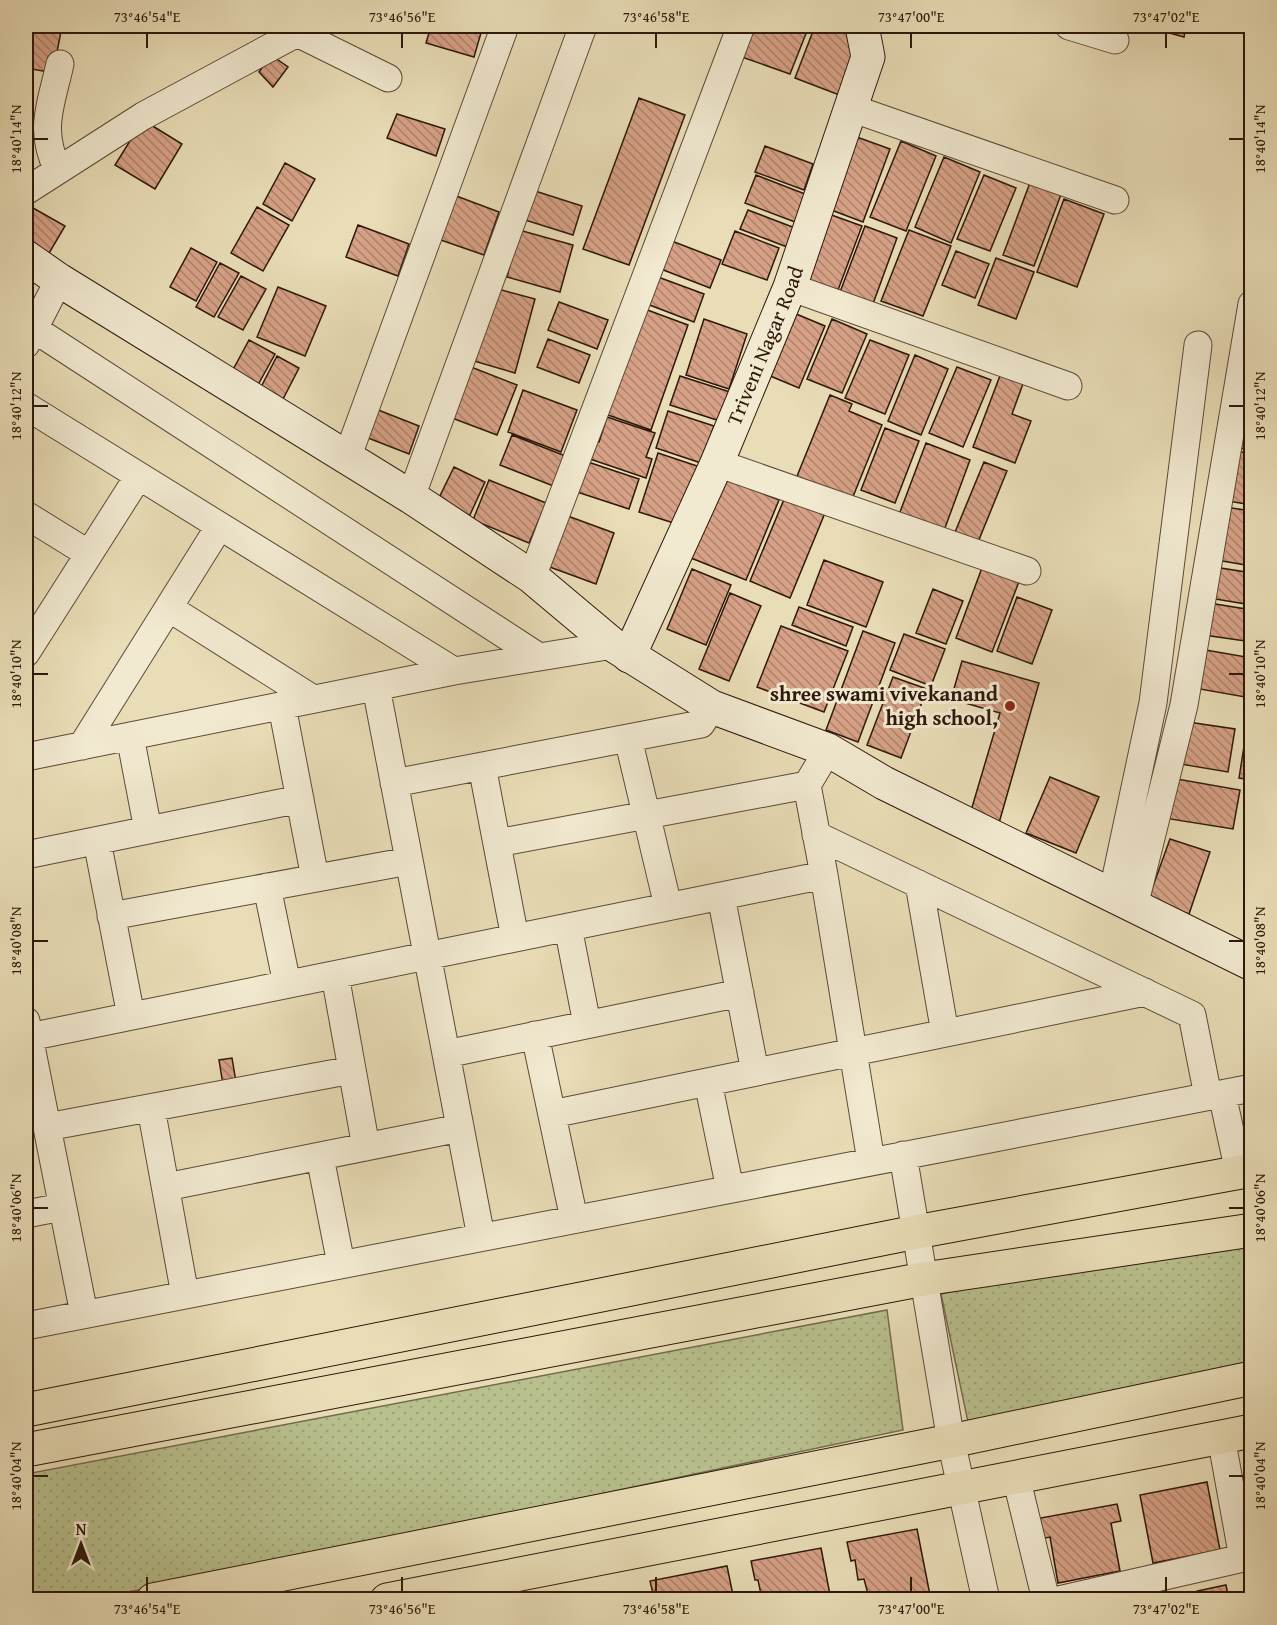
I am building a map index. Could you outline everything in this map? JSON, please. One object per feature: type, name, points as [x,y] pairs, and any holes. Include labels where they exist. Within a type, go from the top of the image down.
[{"type":"main road","points":[[26,1410],[916,1232],[1245,1171]]},
{"type":"main road","points":[[26,1450],[924,1279],[1251,1230]]},
{"type":"main road","points":[[153,1599],[951,1441],[1251,1378]]},
{"type":"main road","points":[[387,1599],[428,1596],[961,1487],[1236,1434]]},
{"type":"street","points":[[346,458],[505,26]]},
{"type":"street","points":[[411,497],[583,26]]},
{"type":"street","points":[[532,577],[741,26]]},
{"type":"street","name":"Triveni Nagar Road","points":[[621,650],[717,463],[790,287],[868,57],[862,26]]},
{"type":"street","points":[[1069,26],[1115,40]]},
{"type":"street","points":[[26,191],[143,116],[297,33],[388,78]]},
{"type":"street","points":[[58,170],[46,136],[60,64]]},
{"type":"street","points":[[851,108],[1115,200]]},
{"type":"street","points":[[26,256],[59,280],[411,497],[532,577],[621,650],[712,707],[828,750],[884,783],[1251,964]]},
{"type":"street","points":[[59,280],[30,337],[539,657]]},
{"type":"street","points":[[790,287],[1068,386]]},
{"type":"street","points":[[1123,901],[1184,705],[1251,304]]},
{"type":"street","points":[[1123,901],[1153,703],[1198,345]]},
{"type":"street","points":[[26,406],[454,671]]},
{"type":"street","points":[[717,463],[1027,571]]},
{"type":"street","points":[[26,653],[138,477]]},
{"type":"street","points":[[26,517],[89,554]]},
{"type":"street","points":[[82,746],[219,527]]},
{"type":"street","points":[[169,608],[313,699]]},
{"type":"street","points":[[26,757],[454,671],[539,657],[621,650]]},
{"type":"street","points":[[376,687],[481,1237]]},
{"type":"street","points":[[282,706],[315,878]]},
{"type":"street","points":[[394,783],[702,724],[712,707]]},
{"type":"street","points":[[130,736],[148,830]]},
{"type":"street","points":[[628,738],[668,906]]},
{"type":"street","points":[[828,750],[807,785],[871,1161]]},
{"type":"street","points":[[482,766],[515,938]]},
{"type":"street","points":[[497,843],[807,785]]},
{"type":"street","points":[[26,855],[300,799]]},
{"type":"street","points":[[816,835],[1192,1015],[1215,1095],[1245,1171]]},
{"type":"street","points":[[97,841],[131,1016]]},
{"type":"street","points":[[111,916],[409,861]]},
{"type":"street","points":[[84,1314],[46,1127],[30,1066],[27,1029],[131,1016],[824,875]]},
{"type":"street","points":[[919,884],[945,1033]]},
{"type":"street","points":[[267,887],[287,984]]},
{"type":"street","points":[[721,896],[755,1072]]},
{"type":"street","points":[[568,927],[587,1024]]},
{"type":"street","points":[[335,975],[366,1148]]},
{"type":"street","points":[[552,1114],[1144,992]]},
{"type":"street","points":[[446,1054],[740,993]]},
{"type":"street","points":[[535,1035],[574,1219]]},
{"type":"street","points":[[46,1127],[352,1070]]},
{"type":"street","points":[[708,1082],[730,1189]]},
{"type":"street","points":[[26,1326],[1251,1088]]},
{"type":"street","points":[[151,1108],[185,1295]]},
{"type":"street","points":[[166,1187],[460,1128]]},
{"type":"street","points":[[903,1155],[951,1441],[986,1599]]},
{"type":"street","points":[[320,1157],[340,1264]]},
{"type":"street","points":[[26,1214],[62,1207]]},
{"type":"street","points":[[1059,1599],[1247,1557],[1236,1434]]},
{"type":"street","points":[[1016,1477],[1046,1599]]},
{"type":"green space","points":[[1251,1235],[1251,1372],[968,1422],[941,1294]]},
{"type":"green space","points":[[887,1310],[903,1430],[203,1578],[90,1599],[26,1600],[26,1474]]},
{"type":"building","points":[[26,26],[62,26],[53,73],[26,68]]},
{"type":"building","points":[[431,26],[483,26],[474,57],[426,43]]},
{"type":"building","points":[[750,26],[809,26],[790,74],[739,56]]},
{"type":"building","points":[[815,26],[830,26],[864,38],[842,96],[795,78]]},
{"type":"building","points":[[1144,26],[1186,26],[1184,37]]},
{"type":"building","points":[[271,55],[288,67],[273,87],[259,72]]},
{"type":"building","points":[[639,98],[685,115],[629,265],[583,249]]},
{"type":"building","points":[[397,114],[445,129],[436,156],[387,138]]},
{"type":"building","points":[[143,120],[182,144],[155,189],[115,165]]},
{"type":"building","points":[[854,136],[890,149],[863,222],[826,208]]},
{"type":"building","points":[[901,141],[936,156],[906,231],[870,217]]},
{"type":"building","points":[[765,146],[813,164],[804,190],[755,172]]},
{"type":"building","points":[[944,157],[980,172],[951,243],[915,227]]},
{"type":"building","points":[[285,163],[315,179],[292,221],[263,204]]},
{"type":"building","points":[[756,175],[805,194],[795,222],[745,203]]},
{"type":"building","points":[[984,175],[1016,188],[990,251],[957,239]]},
{"type":"building","points":[[1031,180],[1062,192],[1034,266],[1003,255]]},
{"type":"building","points":[[532,190],[582,206],[573,235],[522,219]]},
{"type":"building","points":[[451,194],[499,212],[484,255],[435,238]]},
{"type":"building","points":[[1064,199],[1104,214],[1077,287],[1037,272]]},
{"type":"building","points":[[26,204],[65,226],[45,260],[26,249]]},
{"type":"building","points":[[257,207],[289,225],[263,271],[231,253]]},
{"type":"building","points":[[748,210],[795,228],[787,247],[740,229]]},
{"type":"building","points":[[826,213],[862,226],[835,298],[799,284]]},
{"type":"building","points":[[358,225],[409,244],[398,276],[346,257]]},
{"type":"building","points":[[865,226],[897,238],[870,312],[837,300]]},
{"type":"building","points":[[519,230],[573,245],[560,292],[507,277]]},
{"type":"building","points":[[909,230],[951,246],[923,316],[881,301]]},
{"type":"building","points":[[735,231],[779,248],[767,280],[722,264]]},
{"type":"building","points":[[664,238],[721,260],[710,288],[653,266]]},
{"type":"building","points":[[191,248],[217,262],[196,301],[170,287]]},
{"type":"building","points":[[956,251],[989,264],[975,298],[942,285]]},
{"type":"building","points":[[996,258],[1034,272],[1016,319],[978,305]]},
{"type":"building","points":[[220,263],[239,273],[214,317],[196,307]]},
{"type":"building","points":[[241,276],[266,289],[243,330],[218,317]]},
{"type":"building","points":[[658,277],[704,294],[694,322],[647,304]]},
{"type":"building","points":[[278,287],[326,306],[305,356],[257,337]]},
{"type":"building","points":[[494,288],[535,299],[515,373],[474,361]]},
{"type":"building","points":[[559,302],[608,320],[597,349],[548,330]]},
{"type":"building","points":[[642,308],[688,325],[651,430],[605,414]]},
{"type":"building","points":[[789,311],[825,326],[799,388],[763,373]]},
{"type":"building","points":[[704,319],[747,334],[729,389],[686,375]]},
{"type":"building","points":[[832,319],[867,334],[842,393],[807,379]]},
{"type":"building","points":[[548,339],[590,355],[579,383],[537,367]]},
{"type":"building","points":[[249,340],[275,354],[254,392],[228,379]]},
{"type":"building","points":[[870,340],[909,355],[885,414],[845,398]]},
{"type":"building","points":[[915,355],[948,369],[921,435],[888,421]]},
{"type":"building","points":[[277,356],[299,368],[282,401],[260,389]]},
{"type":"building","points":[[471,367],[517,385],[497,435],[452,418]]},
{"type":"building","points":[[957,367],[991,380],[963,447],[929,433]]},
{"type":"building","points":[[1001,373],[1024,381],[1012,414],[1031,421],[1015,463],[973,447]]},
{"type":"building","points":[[680,376],[730,392],[720,421],[670,405]]},
{"type":"building","points":[[523,390],[577,410],[561,452],[508,432]]},
{"type":"building","points":[[830,395],[852,404],[849,411],[882,425],[850,504],[795,481]]},
{"type":"building","points":[[368,406],[419,426],[409,454],[358,434]]},
{"type":"building","points":[[668,411],[714,426],[701,463],[656,448]]},
{"type":"building","points":[[1245,413],[1252,414],[1252,450],[1239,448]]},
{"type":"building","points":[[607,417],[655,433],[646,457],[652,459],[646,478],[587,458],[593,440],[599,442]]},
{"type":"building","points":[[885,428],[919,441],[895,503],[861,490]]},
{"type":"building","points":[[512,435],[568,457],[556,487],[500,465]]},
{"type":"building","points":[[926,443],[970,460],[942,536],[897,520]]},
{"type":"building","points":[[1236,451],[1252,454],[1252,505],[1228,501]]},
{"type":"building","points":[[658,453],[700,467],[680,525],[639,512]]},
{"type":"building","points":[[582,460],[639,479],[629,509],[574,491]]},
{"type":"building","points":[[984,462],[1007,471],[976,547],[953,537]]},
{"type":"building","points":[[454,467],[485,482],[469,517],[437,502]]},
{"type":"building","points":[[724,478],[779,500],[746,580],[691,558]]},
{"type":"building","points":[[489,480],[546,503],[529,543],[473,520]]},
{"type":"building","points":[[785,497],[825,513],[790,598],[750,581]]},
{"type":"building","points":[[1218,506],[1252,511],[1252,566],[1210,559]]},
{"type":"building","points":[[565,515],[614,533],[596,584],[547,566]]},
{"type":"building","points":[[824,560],[883,582],[866,627],[807,605]]},
{"type":"building","points":[[983,565],[1020,579],[992,652],[956,638]]},
{"type":"building","points":[[1208,566],[1252,573],[1252,605],[1203,597]]},
{"type":"building","points":[[692,569],[731,585],[706,645],[667,629]]},
{"type":"building","points":[[933,589],[963,601],[946,644],[916,633]]},
{"type":"building","points":[[730,593],[761,606],[729,681],[699,669]]},
{"type":"building","points":[[1017,597],[1052,610],[1032,664],[997,651]]},
{"type":"building","points":[[1209,603],[1252,610],[1252,642],[1204,635]]},
{"type":"building","points":[[799,607],[853,627],[846,646],[792,625]]},
{"type":"building","points":[[781,626],[848,651],[824,712],[757,687]]},
{"type":"building","points":[[863,631],[895,643],[858,742],[826,730]]},
{"type":"building","points":[[904,634],[945,649],[931,686],[890,670]]},
{"type":"building","points":[[1200,649],[1252,658],[1245,697],[1194,688]]},
{"type":"building","points":[[962,661],[1039,683],[999,823],[970,814],[1000,713],[951,699]]},
{"type":"building","points":[[893,677],[927,689],[901,758],[867,745]]},
{"type":"building","points":[[1252,702],[1252,780],[1239,778]]},
{"type":"building","points":[[1181,721],[1235,729],[1228,772],[1174,763]]},
{"type":"building","points":[[1050,777],[1099,797],[1076,853],[1026,833]]},
{"type":"building","points":[[1171,778],[1240,790],[1233,829],[1164,818]]},
{"type":"building","points":[[1170,839],[1210,852],[1189,914],[1148,900]]},
{"type":"building","points":[[232,1058],[237,1088],[224,1091],[219,1060]]},
{"type":"building","points":[[1252,1477],[1252,1529],[1242,1479]]},
{"type":"building","points":[[1207,1482],[1220,1550],[1153,1563],[1140,1495]]},
{"type":"building","points":[[1117,1504],[1121,1521],[1111,1523],[1120,1571],[1058,1583],[1050,1537],[1039,1539],[1035,1519]]},
{"type":"building","points":[[917,1529],[931,1600],[862,1600],[862,1595],[868,1594],[864,1579],[858,1580],[855,1560],[851,1561],[847,1542]]},
{"type":"building","points":[[821,1548],[831,1600],[768,1600],[768,1597],[762,1599],[751,1561]]},
{"type":"building","points":[[727,1566],[734,1600],[654,1598],[650,1581]]},
{"type":"building","points":[[1252,1573],[1252,1600],[1251,1600],[1245,1574]]},
{"type":"building","points":[[1226,1585],[1229,1600],[1199,1600],[1197,1591]]},
{"type":"place","name":"shree swami vivekanand high school,","points":[[1010,706]]}]
